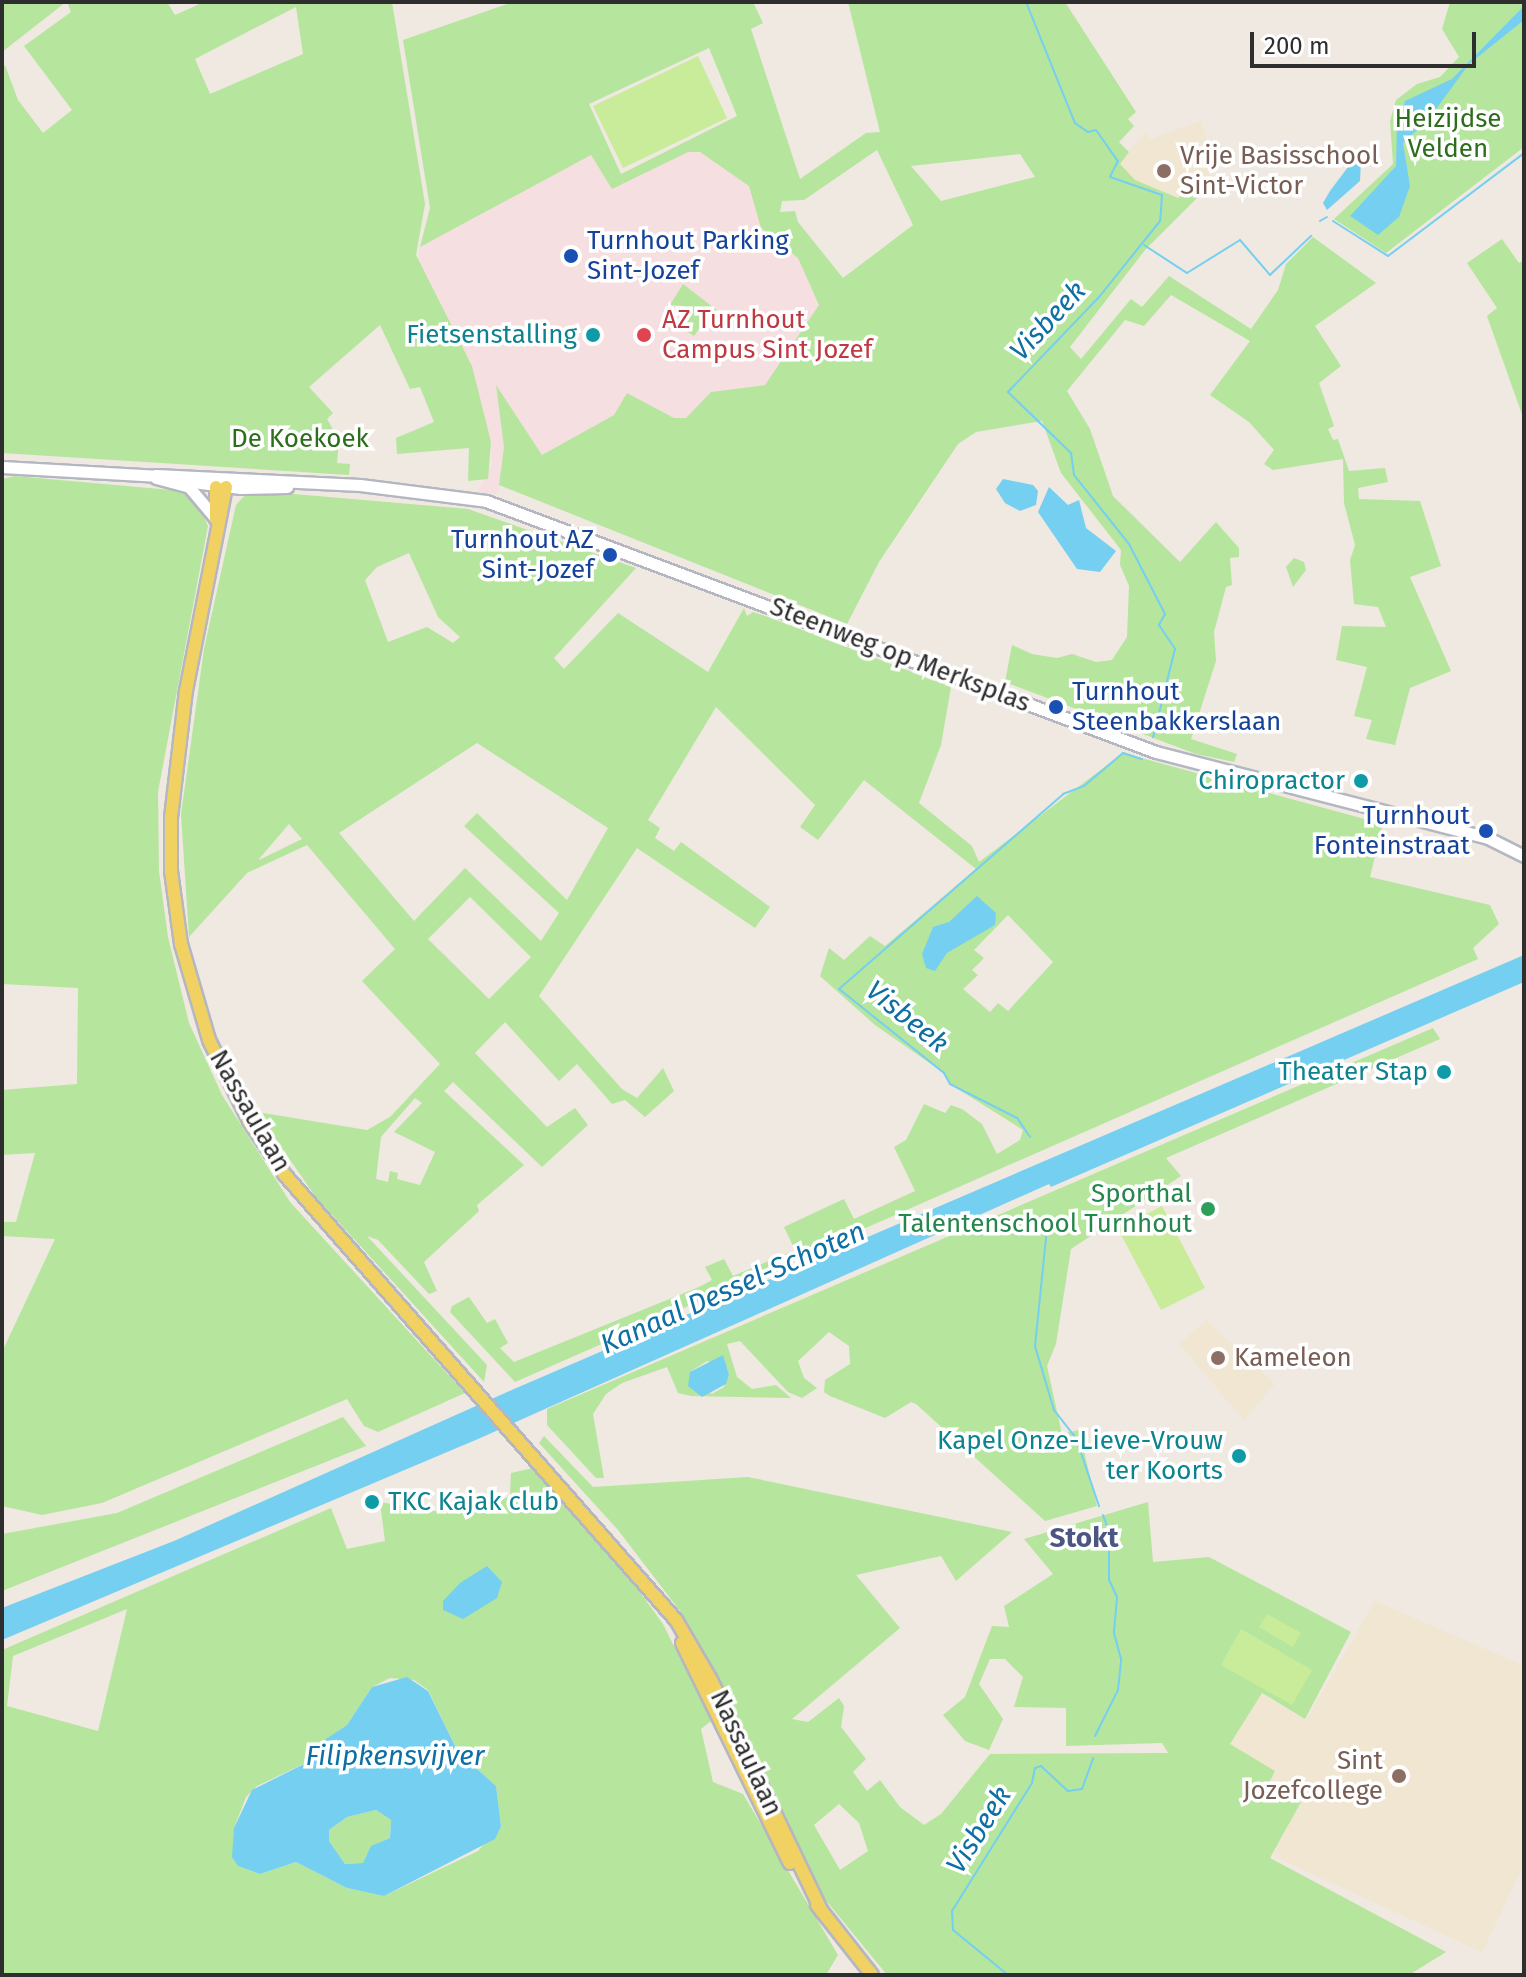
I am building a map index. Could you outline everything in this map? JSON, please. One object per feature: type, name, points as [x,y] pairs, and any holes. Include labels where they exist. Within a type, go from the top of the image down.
[{"type":"main road","name":"Nassaulaan","points":[[222,484],[224,503],[183,708],[171,818],[174,895],[193,992],[219,1063],[261,1141],[318,1216],[659,1601],[777,1839],[822,1912],[872,1975]]},
{"type":"main road","name":"Nassaulaan","points":[[216,538],[222,484]]},
{"type":"street","points":[[2,467],[150,475],[222,484]]},
{"type":"street","points":[[150,475],[189,487],[216,519]]},
{"type":"street","name":"Steenweg op Merksplas","points":[[222,484],[241,488],[303,483]]},
{"type":"street","name":"Steenweg op Merksplas","points":[[222,484],[303,483],[445,492],[486,501],[1170,756],[1524,848]]},
{"type":"street","points":[[224,503],[241,488]]},
{"type":"street","name":"Steenweg op Merksplas","points":[[1496,841],[1524,856]]},
{"type":"shaded area","name":"Vrije Basisschool Sint-Victor","points":[[1201,121],[1216,166],[1209,181],[1166,220],[1163,191],[1144,188],[1119,168],[1120,162],[1145,133],[1151,139]]},
{"type":"shaded area","name":"AZ Turnhout Campus Sint Jozef","points":[[712,129],[782,201],[780,212],[848,373],[711,392],[687,418],[674,418],[628,393],[614,415],[542,455],[497,387],[504,447],[499,485],[497,494],[478,492],[492,464],[491,442],[418,262],[420,247],[591,155],[621,174]]},
{"type":"shaded area","name":"Kameleon","points":[[1206,1320],[1275,1384],[1244,1420],[1179,1344]]},
{"type":"shaded area","name":"Sint Jozefcollege","points":[[1375,1601],[1524,1666],[1524,1864],[1482,1952],[1273,1856],[1301,1801],[1270,1782],[1276,1771],[1229,1744],[1262,1694],[1306,1720]]},
{"type":"green space","points":[[2,2],[66,2],[2,52]]},
{"type":"green space","name":"De Koekoek","points":[[67,2],[167,2],[175,15],[204,2],[392,2],[425,204],[416,255],[472,366],[491,442],[488,479],[468,481],[469,448],[397,454],[396,438],[434,422],[420,387],[410,389],[380,325],[309,387],[333,413],[327,419],[339,440],[337,463],[350,464],[349,475],[2,453],[2,69],[5,65],[18,100],[43,133],[72,110],[24,46],[71,12]],"holes":[[[296,7],[303,54],[210,94],[195,59]]]},
{"type":"green space","points":[[513,2],[753,2],[763,23],[751,29],[800,179],[866,133],[880,132],[848,2],[1065,2],[1136,112],[1128,119],[1134,126],[1119,142],[1129,152],[1120,164],[1135,180],[1178,198],[1202,176],[1208,187],[1145,250],[1070,347],[1081,359],[1131,299],[1142,307],[1169,276],[1251,329],[1278,290],[1286,264],[1313,237],[1376,283],[1315,326],[1341,366],[1319,383],[1334,426],[1328,429],[1333,440],[1338,439],[1349,471],[1385,468],[1388,482],[1358,488],[1359,499],[1420,501],[1441,566],[1410,577],[1451,671],[1410,688],[1395,745],[1366,739],[1372,720],[1354,716],[1367,667],[1336,660],[1342,626],[1386,627],[1378,607],[1354,604],[1350,560],[1355,545],[1344,503],[1343,459],[1273,470],[1264,464],[1274,450],[1249,422],[1210,395],[1250,341],[1171,295],[1144,326],[1125,320],[1067,391],[1090,429],[1113,496],[1180,562],[1216,522],[1239,548],[1239,557],[1230,558],[1232,585],[1226,587],[1214,632],[1216,661],[1191,739],[1237,754],[1234,762],[1196,754],[1005,682],[1012,645],[1032,654],[1057,658],[1072,654],[1096,662],[1112,660],[1127,637],[1129,586],[1120,565],[1121,550],[1061,473],[1042,421],[976,432],[958,444],[879,562],[847,624],[499,485],[504,447],[496,385],[542,455],[614,415],[627,393],[674,418],[686,418],[711,392],[765,385],[819,305],[798,258],[761,228],[749,186],[700,152],[688,152],[612,189],[591,155],[420,247],[430,208],[403,40]],"holes":[[[709,48],[737,116],[621,174],[589,104]],[[877,150],[913,225],[843,278],[798,222],[795,211],[780,212],[782,201],[804,200]],[[1020,154],[1035,177],[941,201],[911,166]]]},
{"type":"green space","name":"Heizijdse Velden","points":[[1450,2],[1524,2],[1524,147],[1386,253],[1334,219],[1393,164],[1390,121],[1396,100],[1417,84],[1440,77],[1459,57],[1442,29]]},
{"type":"green space","points":[[698,56],[727,118],[623,168],[593,106]]},
{"type":"green space","points":[[1502,239],[1519,263],[1524,260],[1524,420],[1487,316],[1497,308],[1467,263]]},
{"type":"green space","points":[[683,284],[718,311],[713,320],[707,317],[694,336],[677,325],[684,306],[670,305]]},
{"type":"green space","points":[[15,476],[182,491],[204,517],[208,526],[158,792],[159,871],[168,937],[189,1023],[222,1095],[290,1202],[465,1393],[378,1432],[364,1426],[347,1399],[102,1503],[42,1515],[2,1506],[2,1352],[55,1239],[2,1236],[2,1222],[16,1222],[35,1153],[2,1155],[2,1090],[77,1084],[78,988],[2,984],[2,479]]},
{"type":"green space","points":[[294,494],[468,509],[636,568],[554,658],[564,669],[618,613],[708,672],[744,608],[747,616],[753,612],[771,618],[951,687],[941,745],[919,803],[972,846],[979,862],[1123,753],[1383,824],[1370,877],[1490,905],[1499,924],[1473,948],[1478,959],[515,1382],[450,1312],[452,1306],[469,1297],[487,1323],[495,1319],[508,1343],[500,1348],[514,1362],[699,1287],[712,1280],[705,1267],[724,1259],[733,1276],[795,1250],[784,1227],[844,1199],[854,1219],[915,1191],[894,1147],[906,1140],[924,1104],[945,1113],[951,1105],[962,1109],[982,1124],[997,1154],[1020,1140],[1023,1130],[950,1084],[944,1073],[875,1025],[820,976],[829,948],[844,960],[870,936],[885,946],[976,869],[864,780],[818,840],[800,827],[815,805],[716,707],[648,820],[660,828],[655,838],[674,851],[681,842],[770,907],[755,928],[637,848],[539,996],[622,1089],[637,1098],[663,1068],[674,1091],[645,1117],[625,1100],[612,1104],[577,1064],[559,1081],[505,1022],[475,1053],[547,1127],[575,1108],[588,1125],[542,1167],[453,1082],[444,1091],[524,1165],[477,1205],[479,1211],[424,1262],[437,1291],[429,1294],[378,1240],[367,1236],[487,1365],[484,1382],[315,1196],[257,1112],[367,1130],[390,1117],[440,1064],[362,981],[395,949],[307,845],[247,873],[189,937],[181,814],[204,649],[236,505],[245,495]],"holes":[[[409,553],[438,617],[460,637],[453,643],[427,627],[388,642],[365,580],[377,567]],[[477,743],[608,828],[567,900],[477,813],[464,826],[559,913],[541,941],[465,868],[414,921],[339,833]],[[289,824],[302,839],[259,860]],[[470,897],[531,957],[489,999],[428,939]],[[1008,915],[1053,962],[1008,1011],[998,1003],[990,1012],[963,989],[978,975],[972,970],[984,958],[974,950]],[[415,1098],[422,1103],[394,1132],[435,1152],[420,1185],[397,1179],[398,1173],[390,1171],[388,1182],[376,1179],[381,1137]]]},
{"type":"green space","points":[[1294,558],[1304,562],[1306,570],[1293,587],[1286,567]]},
{"type":"green space","points":[[1433,1028],[1440,1039],[1166,1158],[1181,1176],[1071,1249],[1056,1344],[1047,1366],[1062,1434],[1079,1430],[1097,1506],[1045,1521],[916,1404],[911,1402],[885,1418],[830,1396],[824,1392],[825,1380],[850,1364],[849,1346],[829,1332],[798,1361],[804,1378],[817,1388],[802,1398],[788,1392],[740,1341],[727,1344],[737,1377],[752,1389],[776,1385],[791,1398],[691,1396],[678,1393],[667,1367],[622,1383],[606,1394],[593,1414],[604,1478],[596,1478],[547,1425],[547,1409]],"holes":[[[707,1361],[726,1367],[729,1375],[724,1387],[712,1394],[690,1372]]]},
{"type":"green space","points":[[1162,1206],[1205,1288],[1161,1310],[1118,1229]]},
{"type":"green space","points":[[343,1417],[366,1446],[2,1591],[2,1534],[117,1513]]},
{"type":"green space","points":[[544,1436],[593,1487],[748,1477],[1012,1532],[956,1581],[941,1556],[856,1575],[900,1628],[792,1719],[808,1722],[839,1698],[844,1706],[841,1727],[866,1759],[853,1772],[867,1791],[880,1780],[900,1807],[924,1825],[941,1814],[990,1754],[1168,1753],[1162,1743],[1066,1746],[1066,1708],[1014,1707],[1023,1677],[1005,1659],[990,1659],[979,1684],[1003,1719],[989,1750],[965,1741],[943,1715],[965,1697],[992,1626],[1009,1627],[1004,1606],[1053,1574],[1024,1539],[1148,1502],[1153,1562],[1209,1557],[1351,1632],[1305,1719],[1262,1693],[1230,1744],[1275,1771],[1269,1783],[1301,1802],[1270,1858],[1446,1952],[1409,1975],[887,1975],[810,1881],[729,1711],[734,1708],[680,1611],[618,1530],[539,1443]],"holes":[[[839,1804],[859,1823],[868,1851],[840,1870],[814,1825]]]},
{"type":"green space","points":[[533,1468],[629,1577],[663,1624],[711,1721],[701,1729],[713,1782],[743,1794],[838,1955],[826,1975],[2,1975],[2,1650],[331,1508],[347,1549],[385,1541],[380,1502],[446,1513],[491,1505],[510,1496],[511,1473]],"holes":[[[127,1609],[98,1731],[7,1706],[13,1656]],[[390,1678],[414,1680],[428,1690],[458,1752],[496,1786],[501,1826],[478,1851],[384,1896],[347,1888],[296,1862],[260,1874],[238,1866],[234,1828],[246,1797],[257,1786],[320,1756],[324,1741],[347,1725],[372,1687]]]},
{"type":"green space","points":[[1267,1614],[1301,1633],[1293,1647],[1259,1627]]},
{"type":"green space","points":[[1241,1629],[1312,1670],[1292,1705],[1221,1665]]},
{"type":"green space","points":[[376,1810],[391,1820],[390,1838],[376,1844],[363,1863],[345,1864],[329,1841],[329,1830],[347,1817]]},
{"type":"water","points":[[1524,6],[1524,20],[1469,64],[1428,120],[1403,143],[1410,186],[1399,217],[1378,235],[1350,216],[1396,166],[1397,124],[1405,101],[1452,79]]},
{"type":"water","points":[[1361,160],[1360,181],[1327,210],[1323,203],[1330,191],[1351,163]]},
{"type":"water","points":[[1003,479],[1033,485],[1038,491],[1036,505],[1020,511],[1005,503],[996,489]]},
{"type":"water","points":[[1049,487],[1068,505],[1079,500],[1086,528],[1116,551],[1100,572],[1077,569],[1038,512]]},
{"type":"water","points":[[977,896],[996,913],[995,925],[947,953],[935,971],[926,968],[922,954],[933,927],[949,922]]},
{"type":"water","points":[[1524,955],[1524,982],[1051,1187],[1049,1184],[478,1439],[2,1640],[2,1608],[174,1541],[514,1389]]},
{"type":"water","points":[[723,1355],[729,1375],[726,1384],[702,1397],[688,1386],[690,1372]]},
{"type":"water","points":[[487,1566],[502,1582],[497,1598],[463,1619],[443,1610],[443,1601],[460,1583]]},
{"type":"water","name":"Filipkensvijver","points":[[407,1677],[428,1691],[458,1752],[496,1786],[501,1826],[495,1839],[384,1896],[347,1888],[296,1862],[260,1874],[238,1866],[232,1857],[234,1828],[252,1790],[320,1756],[323,1741],[347,1725],[372,1687]],"holes":[[[376,1810],[391,1820],[390,1838],[371,1846],[363,1863],[345,1864],[329,1841],[329,1830],[347,1817]]]},
{"type":"waterway","name":"Visbeek","points":[[1026,2],[1075,123],[1088,132],[1096,130],[1118,161],[1110,177],[1162,195],[1160,221],[1100,296],[1008,392],[1071,453],[1074,475],[1129,544],[1165,614],[1159,625],[1175,649],[1153,737]]},
{"type":"waterway","points":[[1333,221],[1388,256],[1524,153]]},
{"type":"waterway","points":[[1320,221],[1327,217]]},
{"type":"waterway","points":[[1144,245],[1187,273],[1240,240],[1270,275],[1311,236]]},
{"type":"waterway","name":"Visbeek","points":[[1030,1137],[1017,1118],[950,1084],[944,1073],[839,989],[1063,794],[1084,786],[1123,753],[1142,759]]},
{"type":"waterway","name":"Visbeek","points":[[1042,1219],[1046,1238],[1035,1346],[1054,1410],[1076,1438],[1099,1506]]},
{"type":"waterway","name":"Visbeek","points":[[1095,1736],[1118,1690],[1121,1659],[1114,1632],[1117,1597],[1109,1580],[1109,1531],[1103,1515]]},
{"type":"waterway","name":"Visbeek","points":[[1008,1975],[953,1930],[952,1911],[1032,1783],[1035,1768],[1041,1766],[1068,1791],[1082,1789],[1093,1758]]},
{"type":"place","name":"Vrije Basisschool Sint-Victor","points":[[1164,171]]},
{"type":"place","name":"Turnhout Parking Sint-Jozef","points":[[571,256]]},
{"type":"place","name":"Fietsenstalling","points":[[593,335]]},
{"type":"place","name":"AZ Turnhout Campus Sint Jozef","points":[[644,335]]},
{"type":"place","name":"Turnhout AZ Sint-Jozef","points":[[610,555]]},
{"type":"place","name":"Turnhout Steenbakkerslaan","points":[[1056,707]]},
{"type":"place","name":"Chiropractor","points":[[1361,781]]},
{"type":"place","name":"Turnhout Fonteinstraat","points":[[1486,831]]},
{"type":"place","name":"Theater Stap","points":[[1444,1072]]},
{"type":"place","name":"Sporthal Talentenschool Turnhout","points":[[1208,1209]]},
{"type":"place","name":"Kameleon","points":[[1218,1358]]},
{"type":"place","name":"Kapel Onze-Lieve-Vrouw ter Koorts","points":[[1239,1456]]},
{"type":"place","name":"TKC Kajak club","points":[[372,1502]]},
{"type":"place","name":"Sint Jozefcollege","points":[[1399,1776]]},
{"type":"district","name":"Stokt","points":[[1084,1538]]},
{"type":"water label","name":"Kanaal Dessel-Schoten","points":[[733,1288]]}]
